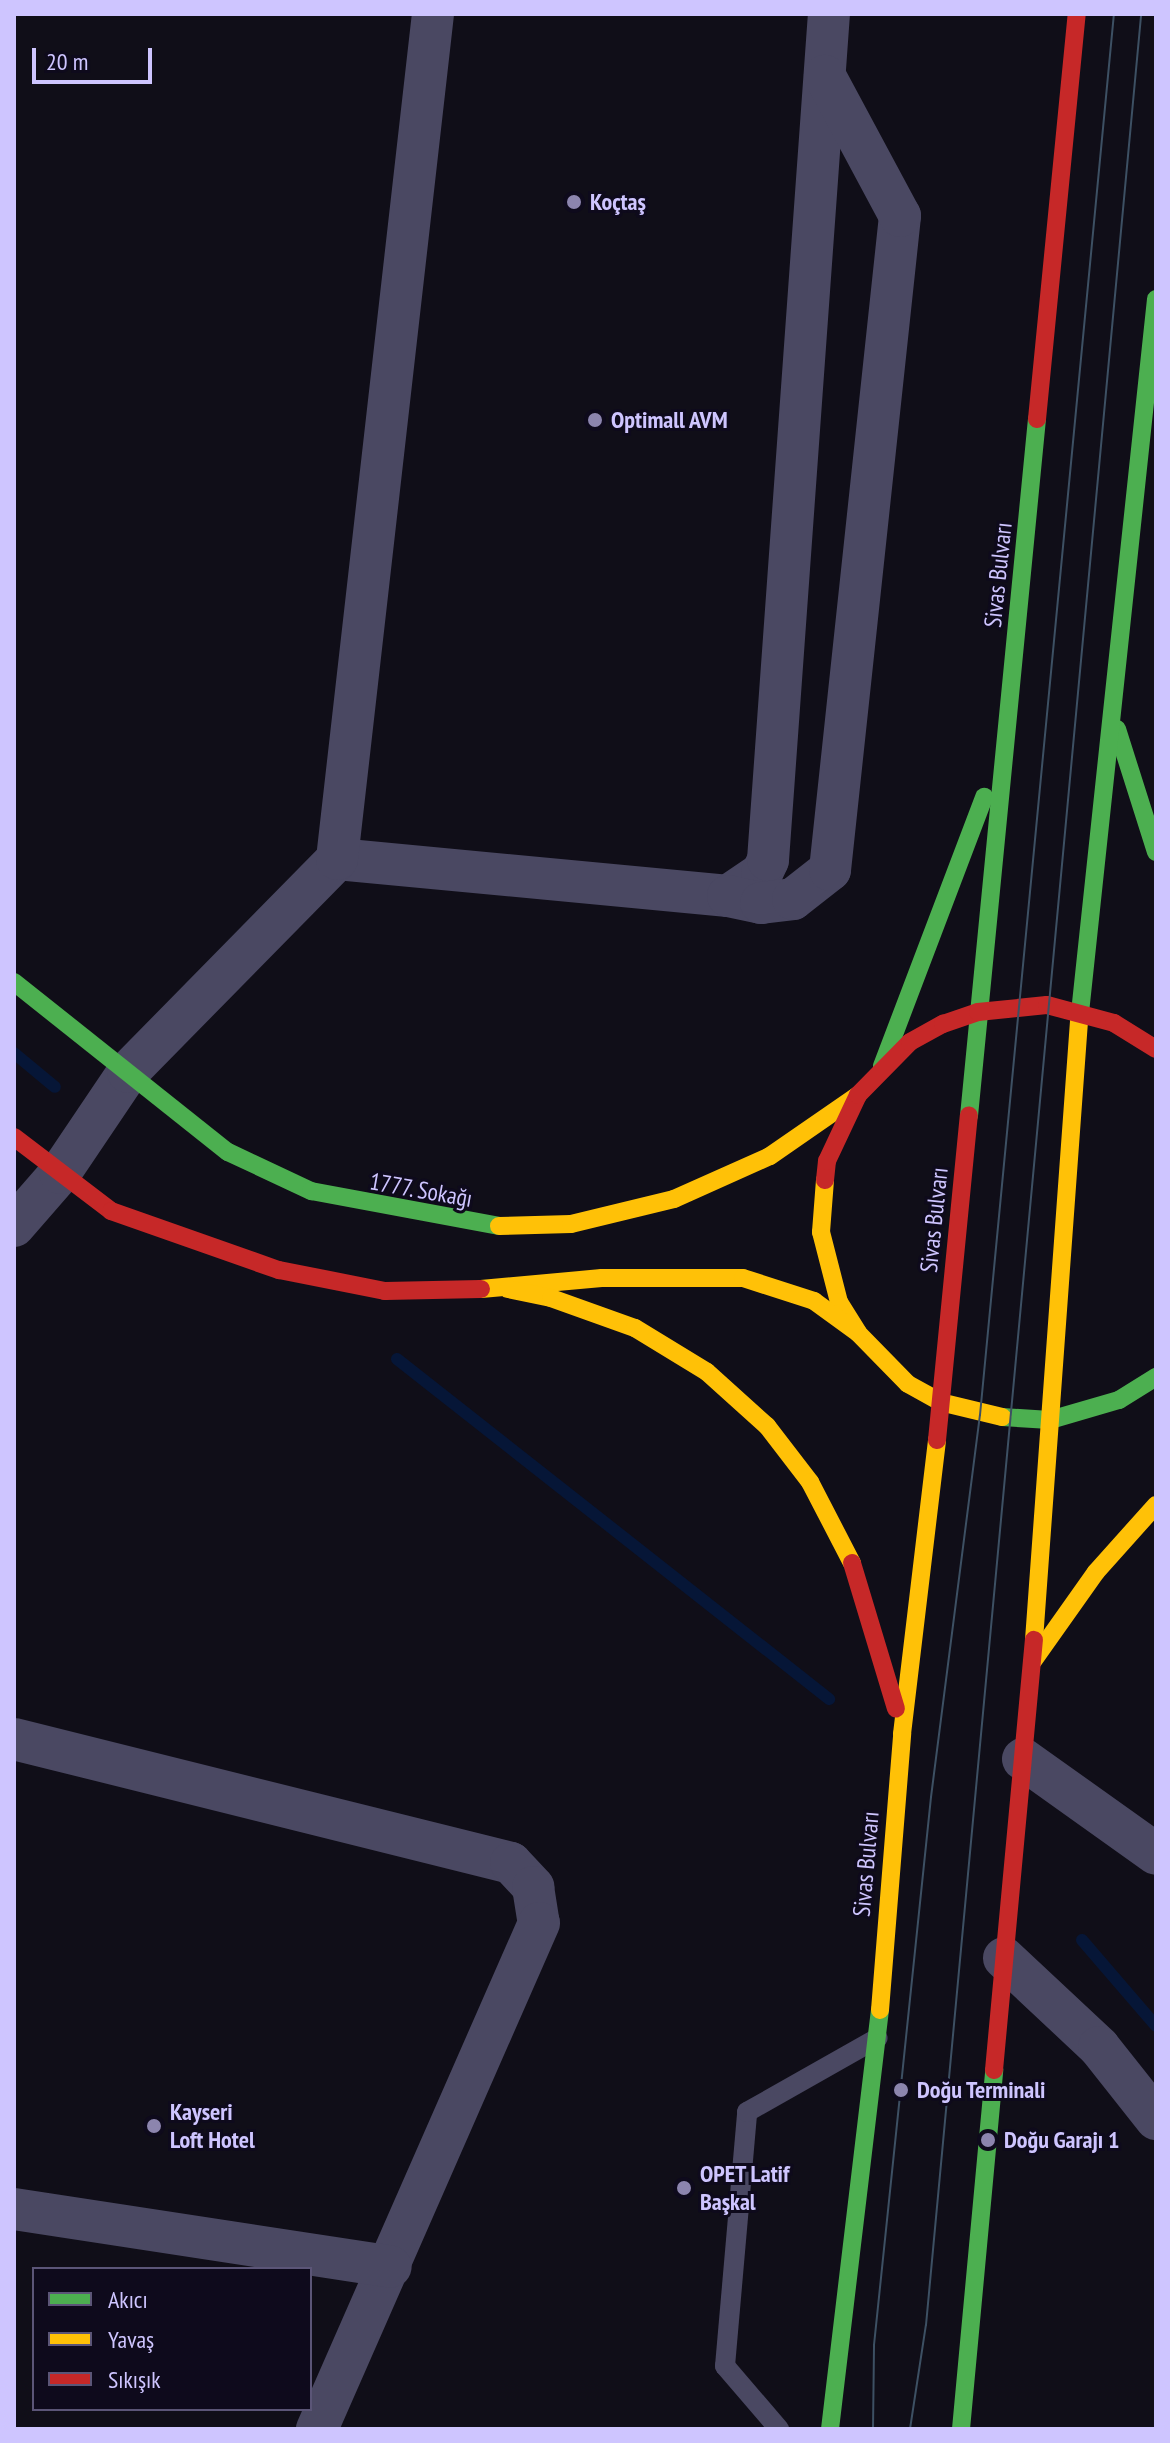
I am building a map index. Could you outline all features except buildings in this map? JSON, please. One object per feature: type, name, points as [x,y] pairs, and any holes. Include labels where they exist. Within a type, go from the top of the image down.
[{"type":"main road","name":"Sivas Bulvarı","points":[[830,2429],[878,2038],[902,1734],[940,1402],[1077,14]]},
{"type":"main road","points":[[961,2429],[1032,1663],[1080,1011],[1156,299]]},
{"type":"main road","points":[[1112,711],[1156,852]]},
{"type":"main road","points":[[882,1066],[1005,742]]},
{"type":"main road","name":"1777. Sokağı","points":[[14,982],[216,1143],[269,1174],[346,1201],[493,1226],[571,1224],[674,1199],[770,1156],[858,1095]]},
{"type":"main road","points":[[858,1333],[827,1268],[821,1196],[839,1127],[858,1095],[882,1066],[910,1042],[978,1012],[1047,1005],[1080,1011],[1114,1023],[1156,1049]]},
{"type":"main road","points":[[14,1137],[111,1211],[279,1270],[385,1291],[508,1289],[646,1276],[743,1278],[814,1301],[858,1333],[908,1384],[940,1402],[980,1415],[1050,1420],[1085,1413],[1154,1379]]},
{"type":"main road","points":[[508,1289],[566,1302],[635,1328],[707,1372],[767,1426],[810,1482],[851,1559],[888,1671],[902,1734]]},
{"type":"main road","points":[[1032,1663],[1096,1572],[1156,1505]]},
{"type":"street","points":[[14,1226],[60,1173],[128,1072],[337,859],[433,14]]},
{"type":"street","points":[[728,896],[753,884],[768,860],[829,14]]},
{"type":"street","points":[[337,859],[728,896],[761,903],[793,899],[830,870],[900,216],[825,76]]},
{"type":"street","points":[[14,1739],[511,1863],[525,1874],[539,1903],[539,1923],[391,2267],[317,2429]]},
{"type":"street","points":[[1023,1759],[1152,1843]]},
{"type":"street","points":[[1004,1958],[1099,2047],[1156,2119]]},
{"type":"street","points":[[14,2209],[391,2267]]},
{"type":"lane","points":[[779,2429],[725,2366],[747,2112],[878,2038]]},
{"type":"waterway","points":[[14,1053],[55,1087]]},
{"type":"waterway","points":[[397,1359],[829,1699]]},
{"type":"waterway","points":[[1082,1940],[1156,2026]]},
{"type":"tram line","points":[[873,2429],[874,2345],[931,1797],[980,1415],[1114,14]]},
{"type":"tram line","points":[[910,2429],[926,2325],[1141,14]]},
{"type":"traffic: fast","points":[[1079,1022],[1156,299]]},
{"type":"traffic: fast","points":[[969,1116],[1037,419]]},
{"type":"traffic: fast","points":[[1117,729],[1156,852]]},
{"type":"traffic: fast","points":[[882,1066],[984,797]]},
{"type":"traffic: fast","points":[[14,982],[228,1152],[311,1191],[499,1226]]},
{"type":"traffic: fast","points":[[1002,1417],[1050,1420],[1119,1400],[1156,1377]]},
{"type":"traffic: fast","points":[[830,2429],[880,2010]]},
{"type":"traffic: fast","points":[[961,2429],[994,2070]]},
{"type":"traffic: slow","points":[[1034,1640],[1079,1022]]},
{"type":"traffic: slow","points":[[499,1226],[571,1224],[674,1199],[770,1156],[858,1095]]},
{"type":"traffic: slow","points":[[825,1180],[821,1232],[839,1302],[858,1333],[908,1384],[940,1402],[1002,1417]]},
{"type":"traffic: slow","points":[[481,1289],[602,1278],[743,1278],[814,1301],[858,1333]]},
{"type":"traffic: slow","points":[[508,1289],[551,1298],[635,1328],[707,1372],[767,1426],[810,1482],[852,1563]]},
{"type":"traffic: slow","points":[[880,2010],[902,1734],[937,1440]]},
{"type":"traffic: slow","points":[[1033,1661],[1096,1572],[1156,1505]]},
{"type":"traffic: jam","points":[[1037,419],[1077,14]]},
{"type":"traffic: jam","points":[[825,1180],[827,1161],[858,1095],[910,1042],[943,1024],[978,1012],[1047,1005],[1114,1023],[1156,1049]]},
{"type":"traffic: jam","points":[[937,1440],[969,1116]]},
{"type":"traffic: jam","points":[[14,1137],[111,1211],[279,1270],[385,1291],[481,1289]]},
{"type":"traffic: jam","points":[[852,1563],[896,1709]]},
{"type":"traffic: jam","points":[[994,2070],[1034,1640]]},
{"type":"place","name":"Koçtaş","points":[[574,202]]},
{"type":"place","name":"Optimall AVM","points":[[595,420]]},
{"type":"place","name":"Doğu Terminali","points":[[901,2090]]},
{"type":"place","name":"Kayseri Loft Hotel","points":[[154,2126]]},
{"type":"place","name":"Doğu Garajı 1","points":[[988,2140]]},
{"type":"place","name":"OPET Latif Başkal","points":[[684,2188]]}]
